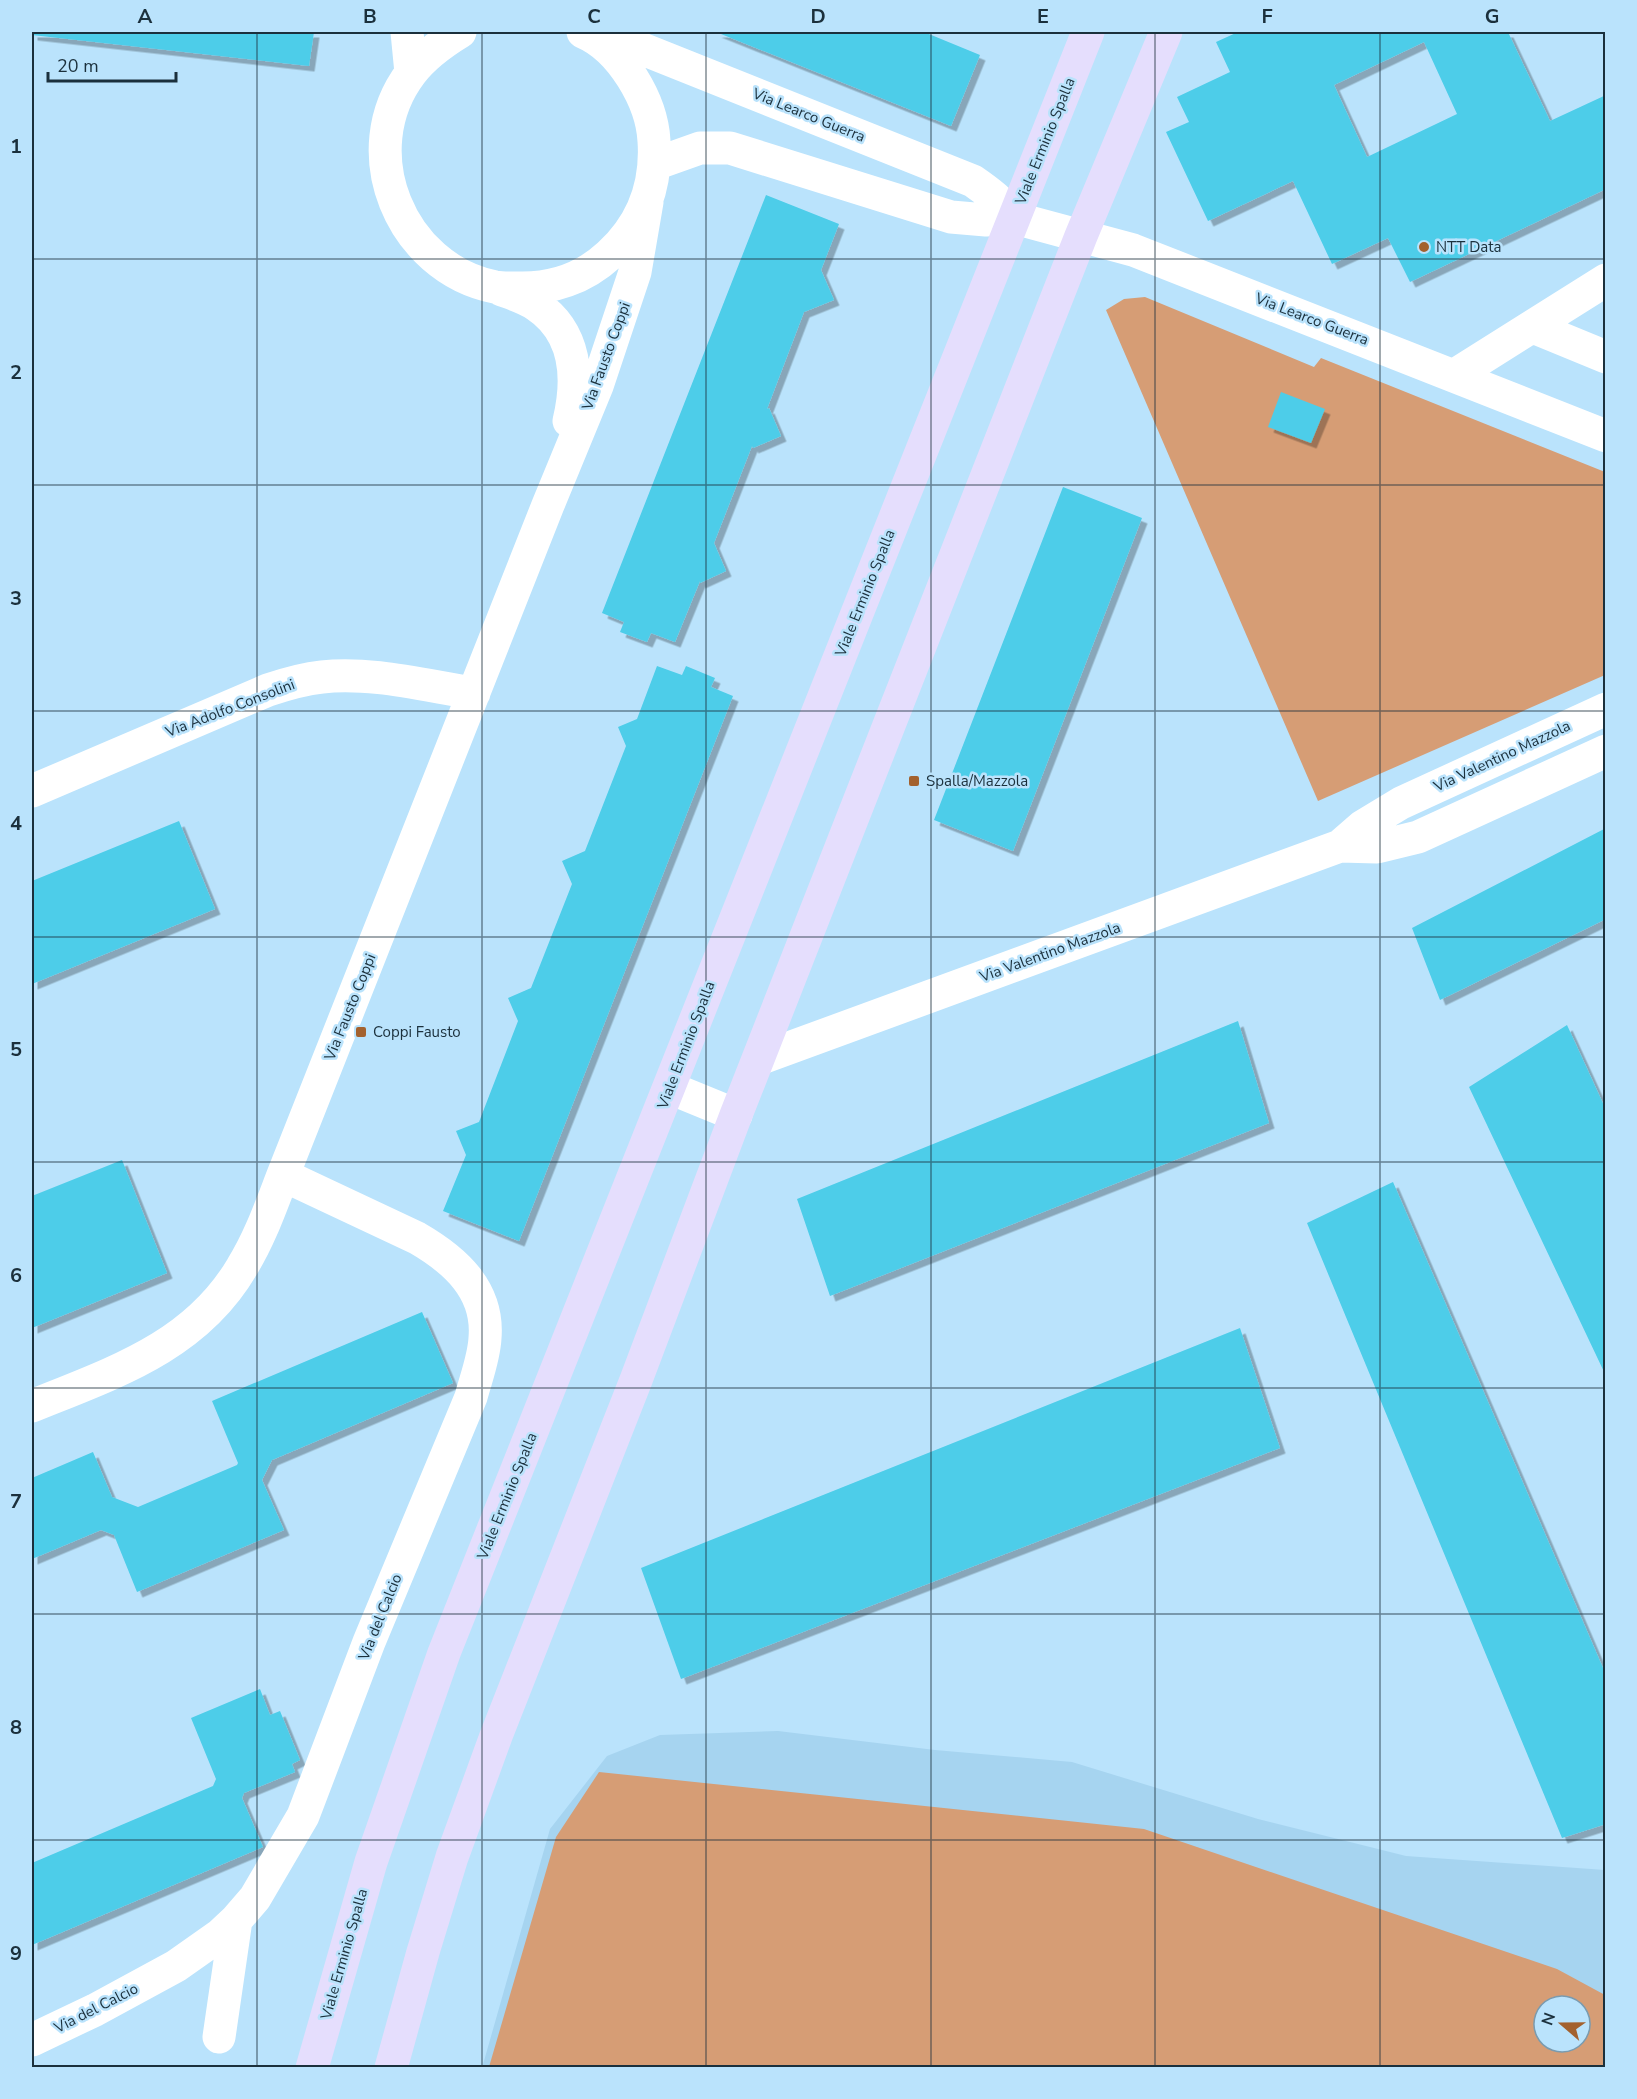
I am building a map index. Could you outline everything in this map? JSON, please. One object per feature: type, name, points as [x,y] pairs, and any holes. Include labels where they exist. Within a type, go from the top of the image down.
[{"type":"main road","name":"Viale Erminio Spalla","points":[[312,2067],[370,1863],[436,1673],[1088,32]]},
{"type":"main road","points":[[391,2067],[423,1952],[463,1824],[495,1736],[1081,236],[1166,32]]},
{"type":"street","points":[[407,32],[411,73]]},
{"type":"street","name":"Via Fausto Coppi","points":[[459,32],[442,42],[411,73],[395,101],[387,132],[385,164],[396,207],[407,227],[438,260],[454,271],[535,304],[547,314],[562,333],[573,358],[574,401],[548,505]]},
{"type":"street","points":[[496,287],[554,286],[585,272],[602,261],[629,235],[647,202],[655,164],[653,127],[640,90],[630,72],[588,33]]},
{"type":"street","name":"Via Learco Guerra","points":[[588,33],[620,40],[948,170],[973,181],[991,193],[1014,218]]},
{"type":"street","name":"Via Learco Guerra","points":[[655,164],[700,148],[730,148],[941,215],[986,220],[1014,218],[1133,250],[1605,436]]},
{"type":"street","name":"Via Fausto Coppi","points":[[32,1406],[124,1368],[156,1352],[206,1315],[243,1266],[259,1234],[597,386],[635,272],[647,202]]},
{"type":"street","points":[[1455,375],[1605,280]]},
{"type":"street","points":[[1533,327],[1605,357]]},
{"type":"street","name":"Via Adolfo Consolini","points":[[32,791],[268,690],[297,681],[323,676],[368,676],[474,693]]},
{"type":"street","name":"Via Valentino Mazzola","points":[[759,1059],[1340,846],[1363,826],[1401,803],[1605,709]]},
{"type":"street","name":"Via Valentino Mazzola","points":[[1340,846],[1377,847],[1418,837],[1605,751]]},
{"type":"street","points":[[670,1088],[736,1115]]},
{"type":"street","name":"Via del Calcio","points":[[32,2040],[95,2010],[176,1966],[209,1943],[236,1920],[261,1889],[303,1816],[369,1642],[471,1397],[485,1340],[484,1310],[474,1287],[451,1261],[417,1238],[283,1174]]},
{"type":"street","points":[[219,2037],[236,1920]]},
{"type":"shaded area","points":[[1145,297],[1314,367],[1321,358],[1605,472],[1605,675],[1318,801],[1106,310],[1124,299]]},
{"type":"shaded area","points":[[778,1731],[935,1750],[1072,1762],[1258,1819],[1406,1856],[1605,1870],[1605,2067],[482,2068],[550,1829],[607,1756],[660,1735]]},
{"type":"shaded area","points":[[599,1772],[1144,1829],[1557,1969],[1605,1995],[1605,2067],[489,2067],[556,1837]]},
{"type":"building","points":[[32,32],[314,32],[309,66],[32,35]]},
{"type":"building","points":[[716,32],[924,32],[980,55],[951,126]]},
{"type":"building","points":[[1238,32],[1508,32],[1550,121],[1606,95],[1606,189],[1410,282],[1388,238],[1332,264],[1293,181],[1208,221],[1166,132],[1189,122],[1177,97],[1230,72],[1216,42]],"holes":[[[1424,42],[1457,114],[1367,157],[1334,85]]]},
{"type":"building","points":[[766,195],[839,224],[821,270],[834,300],[804,312],[767,409],[769,408],[781,436],[753,448],[752,446],[714,543],[726,571],[700,583],[700,581],[675,642],[651,633],[647,642],[620,632],[624,622],[602,613]]},
{"type":"building","points":[[1281,392],[1325,409],[1311,443],[1268,427]]},
{"type":"building","points":[[1063,487],[1142,518],[1013,851],[934,820]]},
{"type":"building","points":[[657,666],[682,675],[686,666],[715,678],[711,687],[733,696],[519,1241],[443,1211],[466,1155],[456,1131],[479,1122],[518,1021],[508,998],[531,988],[572,884],[562,861],[585,851],[626,746],[618,727],[637,719]]},
{"type":"building","points":[[179,821],[215,909],[32,984],[32,881]]},
{"type":"building","points":[[1606,828],[1606,919],[1440,1000],[1412,928]]},
{"type":"building","points":[[1238,1021],[1269,1123],[830,1296],[797,1199]]},
{"type":"building","points":[[1567,1025],[1606,1110],[1606,1376],[1469,1087]]},
{"type":"building","points":[[122,1160],[167,1273],[32,1328],[32,1196]]},
{"type":"building","points":[[1393,1182],[1606,1675],[1606,1824],[1562,1838],[1307,1223]]},
{"type":"building","points":[[422,1312],[453,1383],[272,1460],[262,1480],[284,1530],[137,1592],[114,1535],[101,1530],[32,1559],[32,1478],[93,1452],[112,1497],[138,1507],[237,1465],[212,1401]]},
{"type":"building","points":[[1240,1328],[1280,1448],[681,1679],[641,1568]]},
{"type":"building","points":[[260,1689],[270,1715],[280,1711],[300,1760],[292,1764],[295,1772],[244,1793],[242,1798],[263,1847],[32,1945],[32,1863],[213,1786],[216,1779],[191,1718]]},
{"type":"place","name":"NTT Data","points":[[1424,247]]},
{"type":"place","name":"Spalla/Mazzola","points":[[914,781]]},
{"type":"place","name":"Coppi Fausto","points":[[361,1032]]}]
